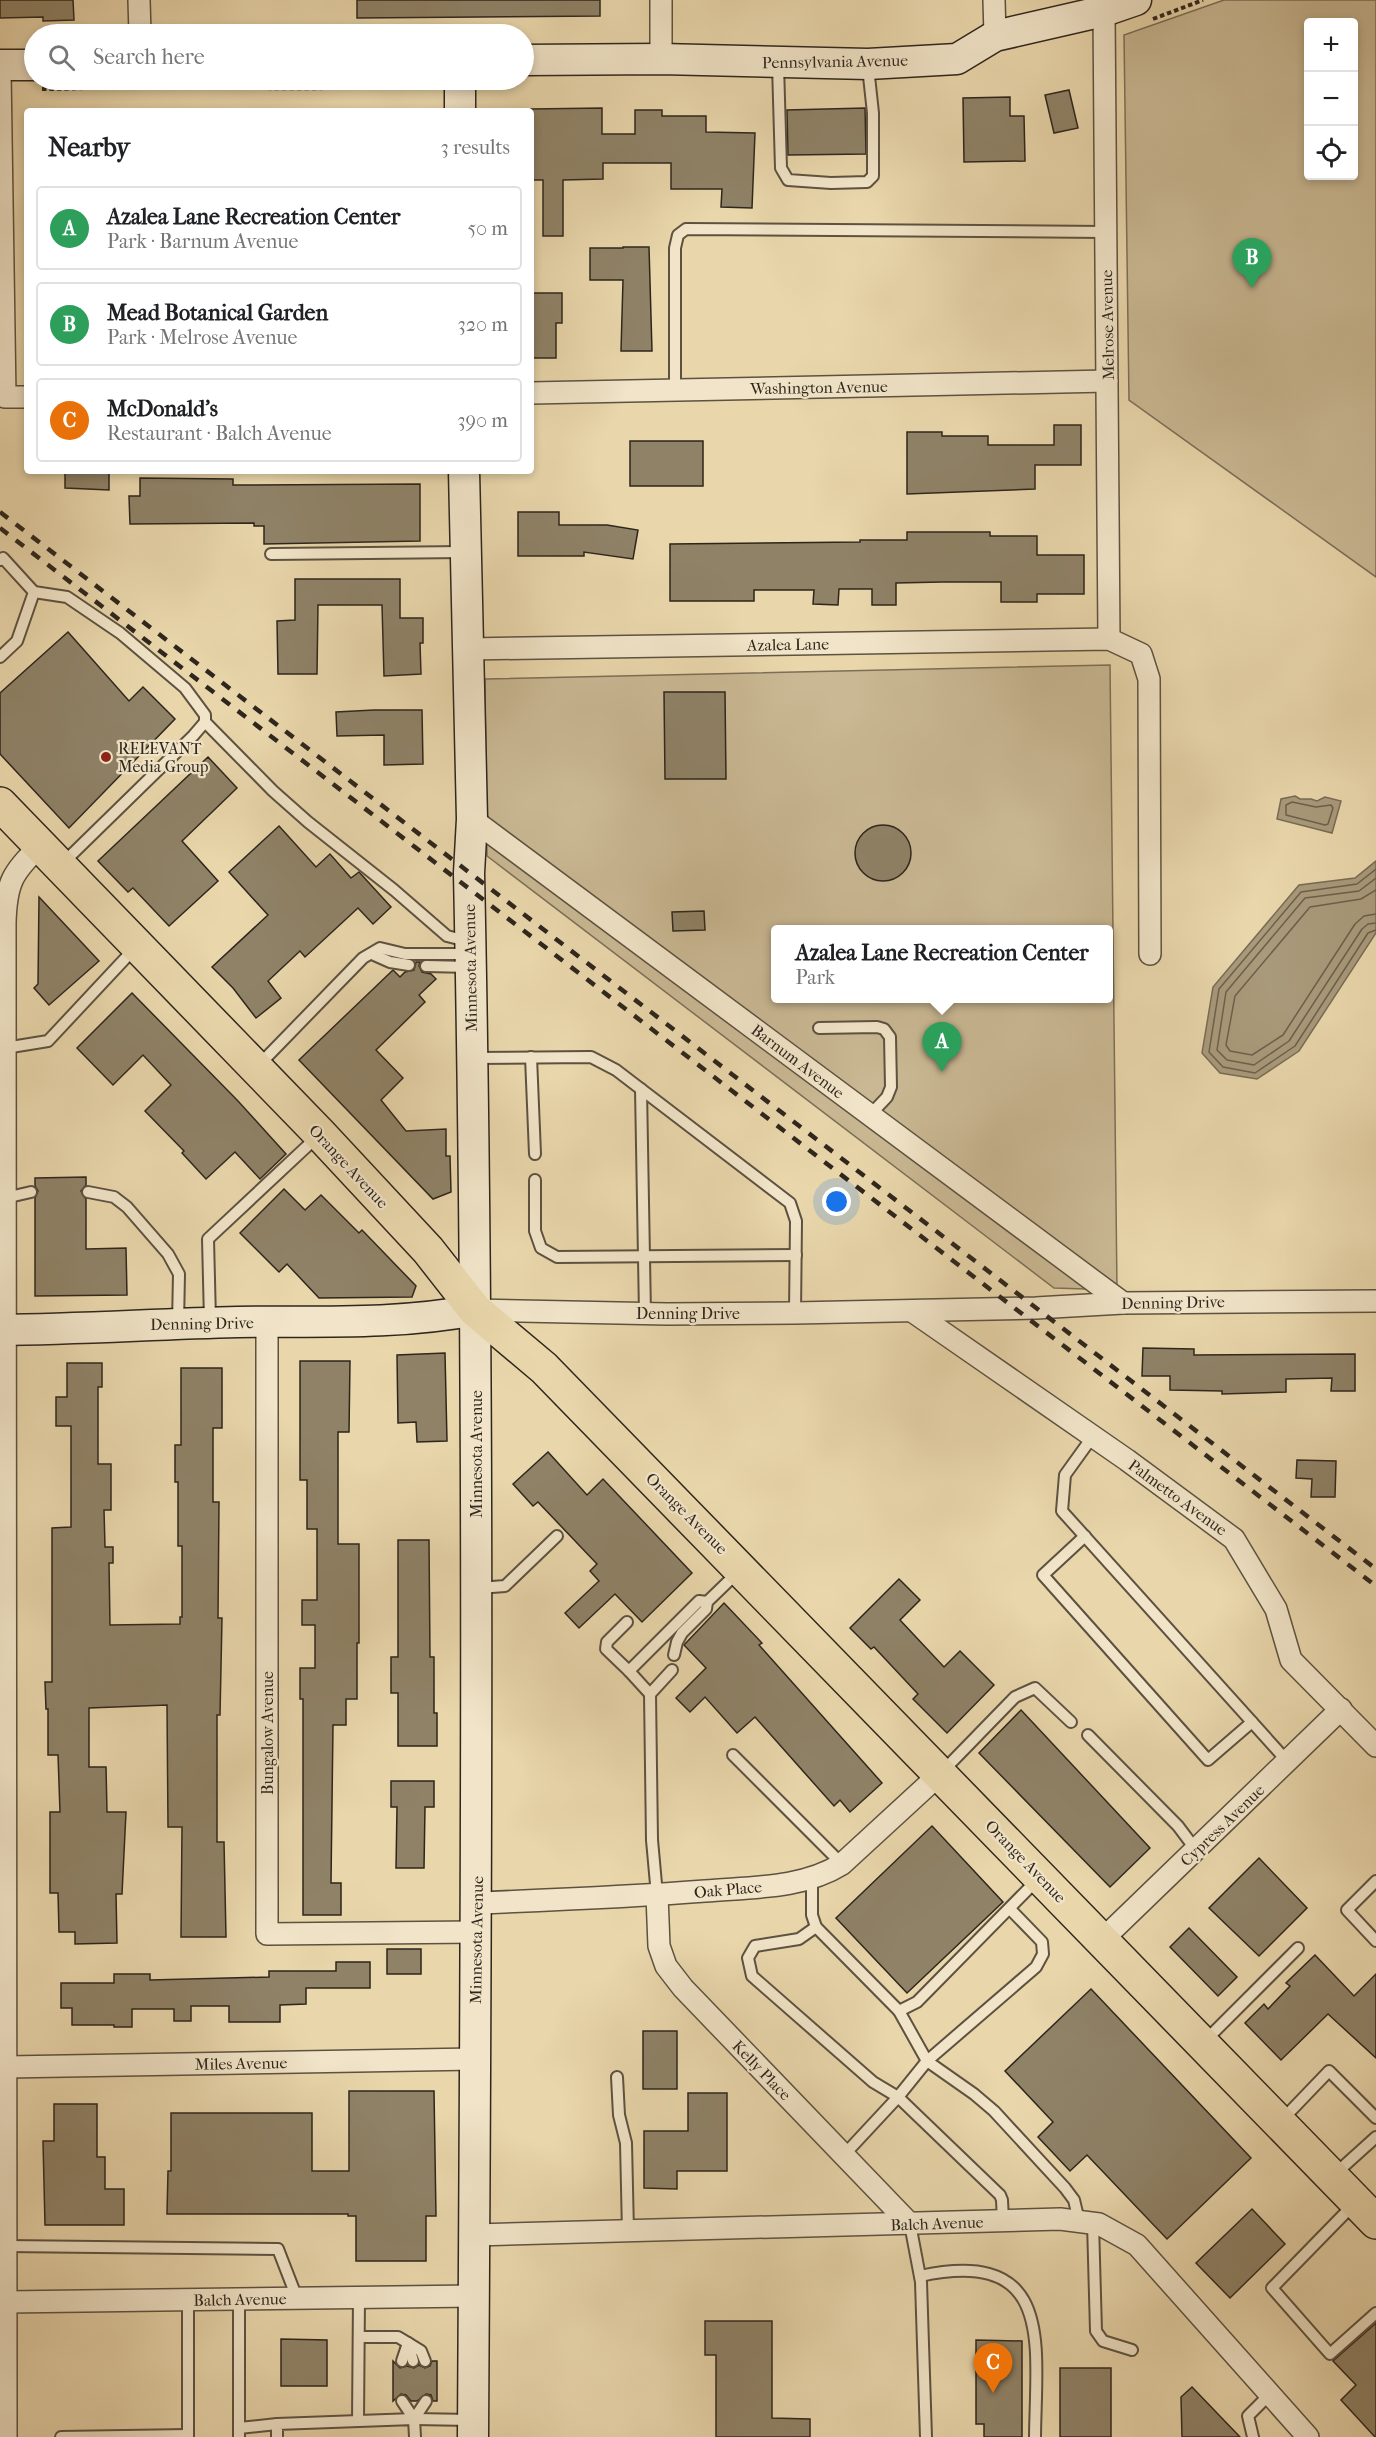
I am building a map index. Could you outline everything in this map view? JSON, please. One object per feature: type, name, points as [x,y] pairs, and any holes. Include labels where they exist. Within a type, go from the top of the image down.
[{"type":"main road","name":"Orange Avenue","points":[[0,804],[320,1134],[428,1250],[475,1310],[544,1368],[742,1568],[1280,2123],[1332,2176],[1369,2209]]},
{"type":"street","points":[[139,0],[140,24]]},
{"type":"street","points":[[661,0],[661,59]]},
{"type":"street","points":[[994,0],[995,36]]},
{"type":"street","name":"Pennsylvania Avenue","points":[[534,60],[661,59],[868,64],[957,59],[995,36],[1104,11],[1136,0]]},
{"type":"street","name":"Melrose Avenue","points":[[1104,11],[1109,639]]},
{"type":"street","points":[[0,65],[24,73]]},
{"type":"street","points":[[0,71],[2,397],[24,397]]},
{"type":"street","points":[[460,90],[460,108]]},
{"type":"street","name":"Washington Avenue","points":[[534,393],[1107,381]]},
{"type":"street","name":"Minnesota Avenue","points":[[464,474],[472,819],[469,873],[475,1310],[476,1918],[473,2429]]},
{"type":"street","points":[[1109,639],[1141,654],[1149,679],[1150,954]]},
{"type":"street","name":"Azalea Lane","points":[[468,649],[1109,639]]},
{"type":"street","name":"Barnum Avenue","points":[[472,819],[1123,1303]]},
{"type":"street","points":[[6,2437],[3,2200],[7,2067],[3,1330],[5,905],[15,873],[50,856]]},
{"type":"street","name":"Denning Drive","points":[[3,1330],[178,1323],[427,1318],[475,1310],[645,1314],[795,1313],[1123,1303],[1376,1301]]},
{"type":"street","name":"Palmetto Avenue","points":[[912,1311],[1094,1436],[1234,1539],[1276,1608],[1291,1660],[1376,1746]]},
{"type":"street","name":"Bungalow Avenue","points":[[267,1322],[267,1934],[476,1918]]},
{"type":"street","name":"Cypress Avenue","points":[[1102,1940],[1341,1709]]},
{"type":"street","name":"Oak Place","points":[[476,1918],[657,1895],[791,1884],[812,1878],[827,1873],[842,1864],[941,1773]]},
{"type":"street","name":"Kelly Place","points":[[657,1895],[659,1946],[666,1966],[683,1988],[910,2224]]},
{"type":"street","name":"Miles Avenue","points":[[7,2067],[475,2059]]},
{"type":"street","name":"Balch Avenue","points":[[475,2235],[1060,2219],[1099,2224],[1137,2245],[1308,2437]]},
{"type":"street","name":"Balch Avenue","points":[[6,2302],[474,2296]]},
{"type":"lane","points":[[778,62],[781,168],[788,180],[831,183],[867,182],[873,176],[873,113],[868,64]]},
{"type":"lane","points":[[675,390],[675,248],[678,235],[686,229],[1106,232]]},
{"type":"lane","points":[[271,554],[466,552]]},
{"type":"lane","points":[[1,558],[34,592],[67,597],[120,633],[185,688],[205,715],[205,722],[273,791],[470,954]]},
{"type":"lane","points":[[0,657],[17,641],[34,592]]},
{"type":"lane","points":[[50,856],[205,722]]},
{"type":"lane","points":[[5,1048],[48,1041],[137,946]]},
{"type":"lane","points":[[256,1068],[363,958],[380,948],[405,954],[470,954]]},
{"type":"lane","points":[[372,954],[390,962],[409,965]]},
{"type":"lane","points":[[426,966],[470,954]]},
{"type":"lane","points":[[819,1028],[877,1027],[888,1032],[891,1087],[887,1096],[870,1115]]},
{"type":"lane","points":[[531,1057],[535,1154]]},
{"type":"lane","points":[[471,1058],[591,1057],[616,1070],[790,1203],[796,1221],[795,1313]]},
{"type":"lane","points":[[641,1089],[645,1314]]},
{"type":"lane","points":[[210,1323],[208,1239],[320,1134]]},
{"type":"lane","points":[[535,1180],[535,1231],[541,1248],[557,1257],[796,1254]]},
{"type":"lane","points":[[5,1198],[32,1192]]},
{"type":"lane","points":[[88,1192],[114,1197],[128,1207],[168,1254],[179,1274],[178,1323]]},
{"type":"lane","points":[[1094,1436],[1065,1475],[1062,1511],[1287,1761]]},
{"type":"lane","points":[[476,1588],[505,1586],[557,1536]]},
{"type":"lane","points":[[1085,1536],[1043,1575],[1208,1760],[1251,1722]]},
{"type":"lane","points":[[674,1654],[677,1641],[682,1633],[706,1610],[708,1602],[742,1568]]},
{"type":"lane","points":[[629,1671],[699,1601],[708,1602]]},
{"type":"lane","points":[[627,1622],[607,1642],[606,1649],[650,1694],[652,1840],[657,1895]]},
{"type":"lane","points":[[650,1694],[672,1670]]},
{"type":"lane","points":[[941,1773],[1015,1698],[1035,1688],[1071,1722]]},
{"type":"lane","points":[[1088,1735],[1178,1826],[1196,1850]]},
{"type":"lane","points":[[733,1755],[842,1864]]},
{"type":"lane","points":[[899,2011],[917,2002],[1040,1876]]},
{"type":"lane","points":[[812,1878],[812,1915],[816,1927],[899,2011],[927,2061],[994,2111],[1074,2200],[1086,2222],[1096,2331],[1103,2341],[1132,2350]]},
{"type":"lane","points":[[1376,1881],[1347,1910],[1376,1941]]},
{"type":"lane","points":[[844,2155],[898,2097],[927,2061],[1036,1967],[1043,1954],[1042,1942],[1010,1909]]},
{"type":"lane","points":[[816,1927],[799,1939],[755,1946],[748,1958],[752,1976],[873,2082],[898,2097],[1000,2195],[1003,2221]]},
{"type":"lane","points":[[1203,2043],[1298,1948]]},
{"type":"lane","points":[[1280,2123],[1329,2071],[1376,2118]]},
{"type":"lane","points":[[617,2077],[619,2115],[626,2144],[628,2232]]},
{"type":"lane","points":[[1332,2176],[1376,2137]]},
{"type":"lane","points":[[1369,2209],[1272,2288],[1330,2354],[1376,2313]]},
{"type":"lane","points":[[910,2224],[920,2276],[926,2437]]},
{"type":"lane","points":[[4,2260],[278,2249],[297,2298]]},
{"type":"lane","points":[[920,2276],[944,2271],[977,2272],[999,2278],[1022,2295],[1032,2321],[1036,2341],[1035,2437]]},
{"type":"lane","points":[[358,2421],[359,2298]]},
{"type":"lane","points":[[239,2299],[239,2433],[277,2424],[414,2419],[473,2429]]},
{"type":"lane","points":[[61,2437],[188,2436],[188,2300]]},
{"type":"lane","points":[[359,2337],[398,2337],[421,2351],[425,2361]]},
{"type":"lane","points":[[407,2361],[408,2343]]},
{"type":"lane","points":[[1253,2437],[1248,2416],[1270,2394]]},
{"type":"lane","points":[[407,2401],[414,2419],[415,2437]]},
{"type":"lane","points":[[414,2419],[426,2401]]},
{"type":"lane","points":[[277,2424],[277,2437]]},
{"type":"shaded area","points":[[1224,0],[1376,0],[1376,577],[1129,400],[1124,35]]},
{"type":"shaded area","points":[[1110,665],[1113,925],[771,925],[771,1003],[1113,1003],[1113,933],[1117,1290],[1054,1288],[487,856],[485,679]]},
{"type":"water","points":[[1295,796],[1300,799],[1317,801],[1325,797],[1341,801],[1332,833],[1277,819],[1281,799]]},
{"type":"water","points":[[1376,861],[1376,933],[1299,1051],[1257,1079],[1220,1073],[1202,1053],[1213,987],[1299,885],[1355,878]]},
{"type":"building","points":[[0,0],[73,0],[74,20],[43,21],[43,17],[0,18]]},
{"type":"building","points":[[357,0],[600,0],[600,16],[357,18]]},
{"type":"building","points":[[1069,90],[1078,128],[1054,133],[1045,95]]},
{"type":"building","points":[[1010,97],[1010,116],[1024,116],[1025,161],[964,162],[963,98]]},
{"type":"building","points":[[602,108],[602,134],[635,134],[635,110],[662,110],[662,116],[706,116],[706,132],[755,133],[752,208],[721,207],[722,189],[671,189],[671,163],[603,163],[603,179],[563,180],[563,236],[543,236],[543,180],[534,180],[534,109]]},
{"type":"building","points":[[865,108],[866,154],[788,155],[787,110]]},
{"type":"building","points":[[649,247],[652,351],[621,351],[623,280],[590,280],[590,248]]},
{"type":"building","points":[[534,293],[562,293],[562,323],[556,323],[556,358],[534,358]]},
{"type":"building","points":[[1054,425],[1081,425],[1081,465],[1035,465],[1035,489],[907,494],[907,432],[942,432],[942,436],[988,436],[988,445],[1054,445]]},
{"type":"building","points":[[630,441],[703,441],[703,486],[630,486]]},
{"type":"building","points":[[65,474],[109,474],[109,490],[65,488]]},
{"type":"building","points":[[140,478],[233,479],[233,485],[420,484],[420,541],[264,544],[264,526],[254,526],[254,523],[130,524],[129,496],[140,496]]},
{"type":"building","points":[[518,512],[559,512],[559,525],[607,525],[638,530],[633,559],[584,552],[584,556],[518,556]]},
{"type":"building","points":[[907,532],[990,532],[990,536],[1037,536],[1037,555],[1084,555],[1084,594],[1037,594],[1037,602],[1001,602],[1001,582],[942,582],[896,583],[896,605],[872,605],[872,589],[839,589],[838,605],[813,604],[814,590],[754,590],[754,601],[670,601],[670,544],[907,540]]},
{"type":"building","points":[[295,579],[400,579],[400,618],[423,618],[423,643],[420,643],[421,674],[384,676],[382,605],[318,605],[317,674],[278,674],[277,621],[295,620]]},
{"type":"building","points":[[68,632],[129,701],[143,687],[175,719],[69,828],[0,754],[0,693]]},
{"type":"building","points":[[664,692],[725,692],[726,779],[665,779]]},
{"type":"building","points":[[422,710],[423,764],[384,765],[384,735],[337,736],[336,712]]},
{"type":"building","points":[[208,757],[237,788],[182,841],[218,881],[169,926],[133,888],[128,892],[98,861]]},
{"type":"building","points":[[883,825],[894,827],[903,833],[909,842],[911,853],[909,864],[903,873],[894,879],[883,881],[872,879],[863,873],[857,864],[855,853],[857,842],[863,833],[872,827]]},
{"type":"building","points":[[279,826],[316,867],[330,854],[351,878],[359,872],[391,907],[373,924],[358,908],[305,957],[300,951],[268,981],[281,998],[256,1018],[233,988],[212,967],[268,915],[229,872]]},
{"type":"building","points":[[39,897],[99,961],[49,1005],[34,988],[38,984]]},
{"type":"building","points":[[704,911],[705,930],[673,931],[672,912]]},
{"type":"building","points":[[416,962],[420,962],[422,972],[431,974],[436,979],[419,995],[425,1002],[376,1050],[403,1078],[381,1100],[406,1131],[446,1129],[446,1156],[450,1156],[451,1192],[433,1199],[299,1060],[393,970],[400,977],[405,972],[414,970]]},
{"type":"building","points":[[132,993],[238,1101],[286,1154],[260,1179],[235,1152],[206,1179],[182,1153],[184,1151],[145,1111],[171,1085],[143,1055],[113,1085],[77,1048]]},
{"type":"building","points":[[86,1177],[86,1185],[81,1191],[86,1199],[86,1249],[126,1248],[127,1295],[35,1296],[35,1198],[38,1191],[35,1178]]},
{"type":"building","points":[[284,1189],[305,1210],[321,1195],[359,1233],[362,1230],[416,1286],[412,1297],[319,1298],[287,1264],[279,1272],[240,1233]]},
{"type":"building","points":[[1143,1348],[1194,1349],[1194,1355],[1355,1354],[1355,1391],[1331,1391],[1332,1378],[1286,1379],[1286,1392],[1222,1394],[1222,1391],[1170,1390],[1170,1376],[1142,1376]]},
{"type":"building","points":[[445,1353],[447,1441],[417,1442],[416,1422],[398,1423],[397,1355]]},
{"type":"building","points":[[300,1361],[350,1361],[349,1432],[338,1432],[338,1544],[359,1544],[359,1643],[357,1643],[357,1699],[346,1699],[346,1725],[333,1725],[331,1883],[341,1883],[341,1915],[303,1915],[303,1699],[300,1699],[300,1668],[315,1668],[315,1625],[302,1625],[302,1600],[317,1600],[317,1529],[307,1529],[307,1480],[300,1480]]},
{"type":"building","points":[[67,1363],[102,1363],[102,1387],[98,1387],[98,1464],[111,1464],[111,1510],[104,1510],[105,1547],[113,1547],[113,1563],[109,1563],[110,1625],[180,1624],[180,1617],[182,1617],[182,1546],[178,1546],[178,1482],[175,1482],[175,1445],[181,1445],[181,1368],[222,1368],[222,1428],[213,1428],[213,1502],[219,1502],[218,1618],[222,1618],[220,1715],[217,1715],[217,1842],[224,1842],[226,1937],[181,1937],[182,1827],[168,1827],[167,1705],[89,1708],[89,1767],[106,1767],[107,1812],[126,1812],[122,1894],[116,1894],[117,1943],[75,1944],[75,1932],[59,1932],[58,1893],[50,1893],[50,1812],[60,1812],[58,1755],[48,1755],[48,1709],[46,1709],[45,1682],[52,1682],[52,1528],[71,1527],[71,1426],[56,1426],[56,1397],[67,1397]]},
{"type":"building","points":[[548,1452],[587,1495],[603,1479],[692,1573],[642,1622],[615,1594],[579,1628],[565,1613],[599,1581],[590,1571],[597,1564],[538,1502],[533,1506],[513,1484]]},
{"type":"building","points":[[1297,1460],[1336,1461],[1335,1497],[1311,1497],[1312,1479],[1296,1478]]},
{"type":"building","points":[[398,1540],[429,1540],[430,1657],[434,1657],[434,1713],[437,1713],[437,1746],[398,1746],[398,1693],[391,1693],[391,1657],[398,1657]]},
{"type":"building","points":[[899,1579],[920,1600],[900,1620],[944,1667],[960,1651],[994,1685],[947,1733],[913,1699],[918,1694],[874,1647],[871,1649],[850,1628]]},
{"type":"building","points":[[724,1603],[762,1643],[759,1645],[882,1783],[850,1812],[840,1800],[834,1806],[755,1717],[737,1733],[705,1697],[690,1712],[676,1698],[706,1668],[684,1645]]},
{"type":"building","points":[[1021,1710],[1150,1848],[1110,1887],[979,1753]]},
{"type":"building","points":[[391,1781],[434,1781],[434,1807],[425,1807],[424,1868],[396,1868],[397,1807],[391,1807]]},
{"type":"building","points":[[932,1826],[1003,1902],[907,1993],[836,1918]]},
{"type":"building","points":[[1259,1858],[1307,1908],[1259,1956],[1209,1908]]},
{"type":"building","points":[[1189,1928],[1237,1977],[1218,1996],[1170,1947]]},
{"type":"building","points":[[387,1949],[421,1949],[421,1974],[387,1974]]},
{"type":"building","points":[[1315,1955],[1354,1996],[1376,1974],[1376,2058],[1328,2014],[1281,2060],[1245,2023],[1264,2004],[1268,2009],[1290,1986],[1286,1983]]},
{"type":"building","points":[[336,1962],[370,1962],[370,1988],[306,1988],[306,2004],[280,2005],[280,2022],[229,2022],[229,2006],[191,2006],[191,2021],[174,2021],[174,2009],[132,2009],[132,2027],[72,2025],[72,2008],[61,2008],[61,1983],[114,1983],[114,1974],[150,1974],[150,1980],[269,1977],[269,1971],[336,1971]]},
{"type":"building","points":[[1091,1989],[1251,2158],[1167,2239],[1087,2155],[1070,2171],[1038,2137],[1053,2122],[1005,2071]]},
{"type":"building","points":[[643,2031],[677,2031],[677,2089],[643,2089]]},
{"type":"building","points":[[349,2091],[434,2091],[436,2216],[426,2216],[426,2261],[356,2261],[356,2216],[348,2216],[348,2214],[167,2214],[168,2171],[171,2171],[171,2113],[312,2113],[312,2171],[349,2171]]},
{"type":"building","points":[[688,2093],[727,2093],[727,2171],[677,2171],[677,2189],[644,2188],[644,2131],[688,2131]]},
{"type":"building","points":[[54,2104],[97,2104],[97,2157],[105,2157],[105,2189],[124,2189],[124,2225],[45,2225],[43,2141],[54,2141]]},
{"type":"building","points":[[1252,2209],[1285,2244],[1230,2298],[1196,2263]]},
{"type":"building","points":[[705,2321],[772,2321],[772,2418],[810,2419],[810,2437],[716,2437],[716,2355],[705,2355]]},
{"type":"building","points":[[1376,2323],[1375,2437],[1341,2400],[1356,2385],[1333,2361]]},
{"type":"building","points":[[281,2339],[327,2340],[327,2386],[281,2386]]},
{"type":"building","points":[[976,2340],[1022,2341],[1022,2437],[984,2437],[984,2424],[976,2424]]},
{"type":"building","points":[[393,2361],[400,2368],[407,2366],[414,2368],[419,2365],[425,2368],[430,2366],[432,2361],[437,2361],[437,2401],[433,2401],[431,2395],[426,2394],[417,2401],[411,2401],[406,2395],[401,2394],[393,2401]]},
{"type":"building","points":[[1060,2368],[1111,2368],[1111,2437],[1060,2437]]},
{"type":"building","points":[[1192,2387],[1240,2437],[1182,2437],[1181,2397]]},
{"type":"railway","points":[[0,512],[1376,1569]]},
{"type":"railway","points":[[0,528],[1376,1586]]},
{"type":"place","name":"Mead Botanical Garden","points":[[1252,288]]},
{"type":"place","name":"RELEVANT Media Group","points":[[106,757]]},
{"type":"place","name":"Azalea Lane Recreation Center","points":[[942,1072]]},
{"type":"place","name":"McDonald's","points":[[993,2393]]}]
